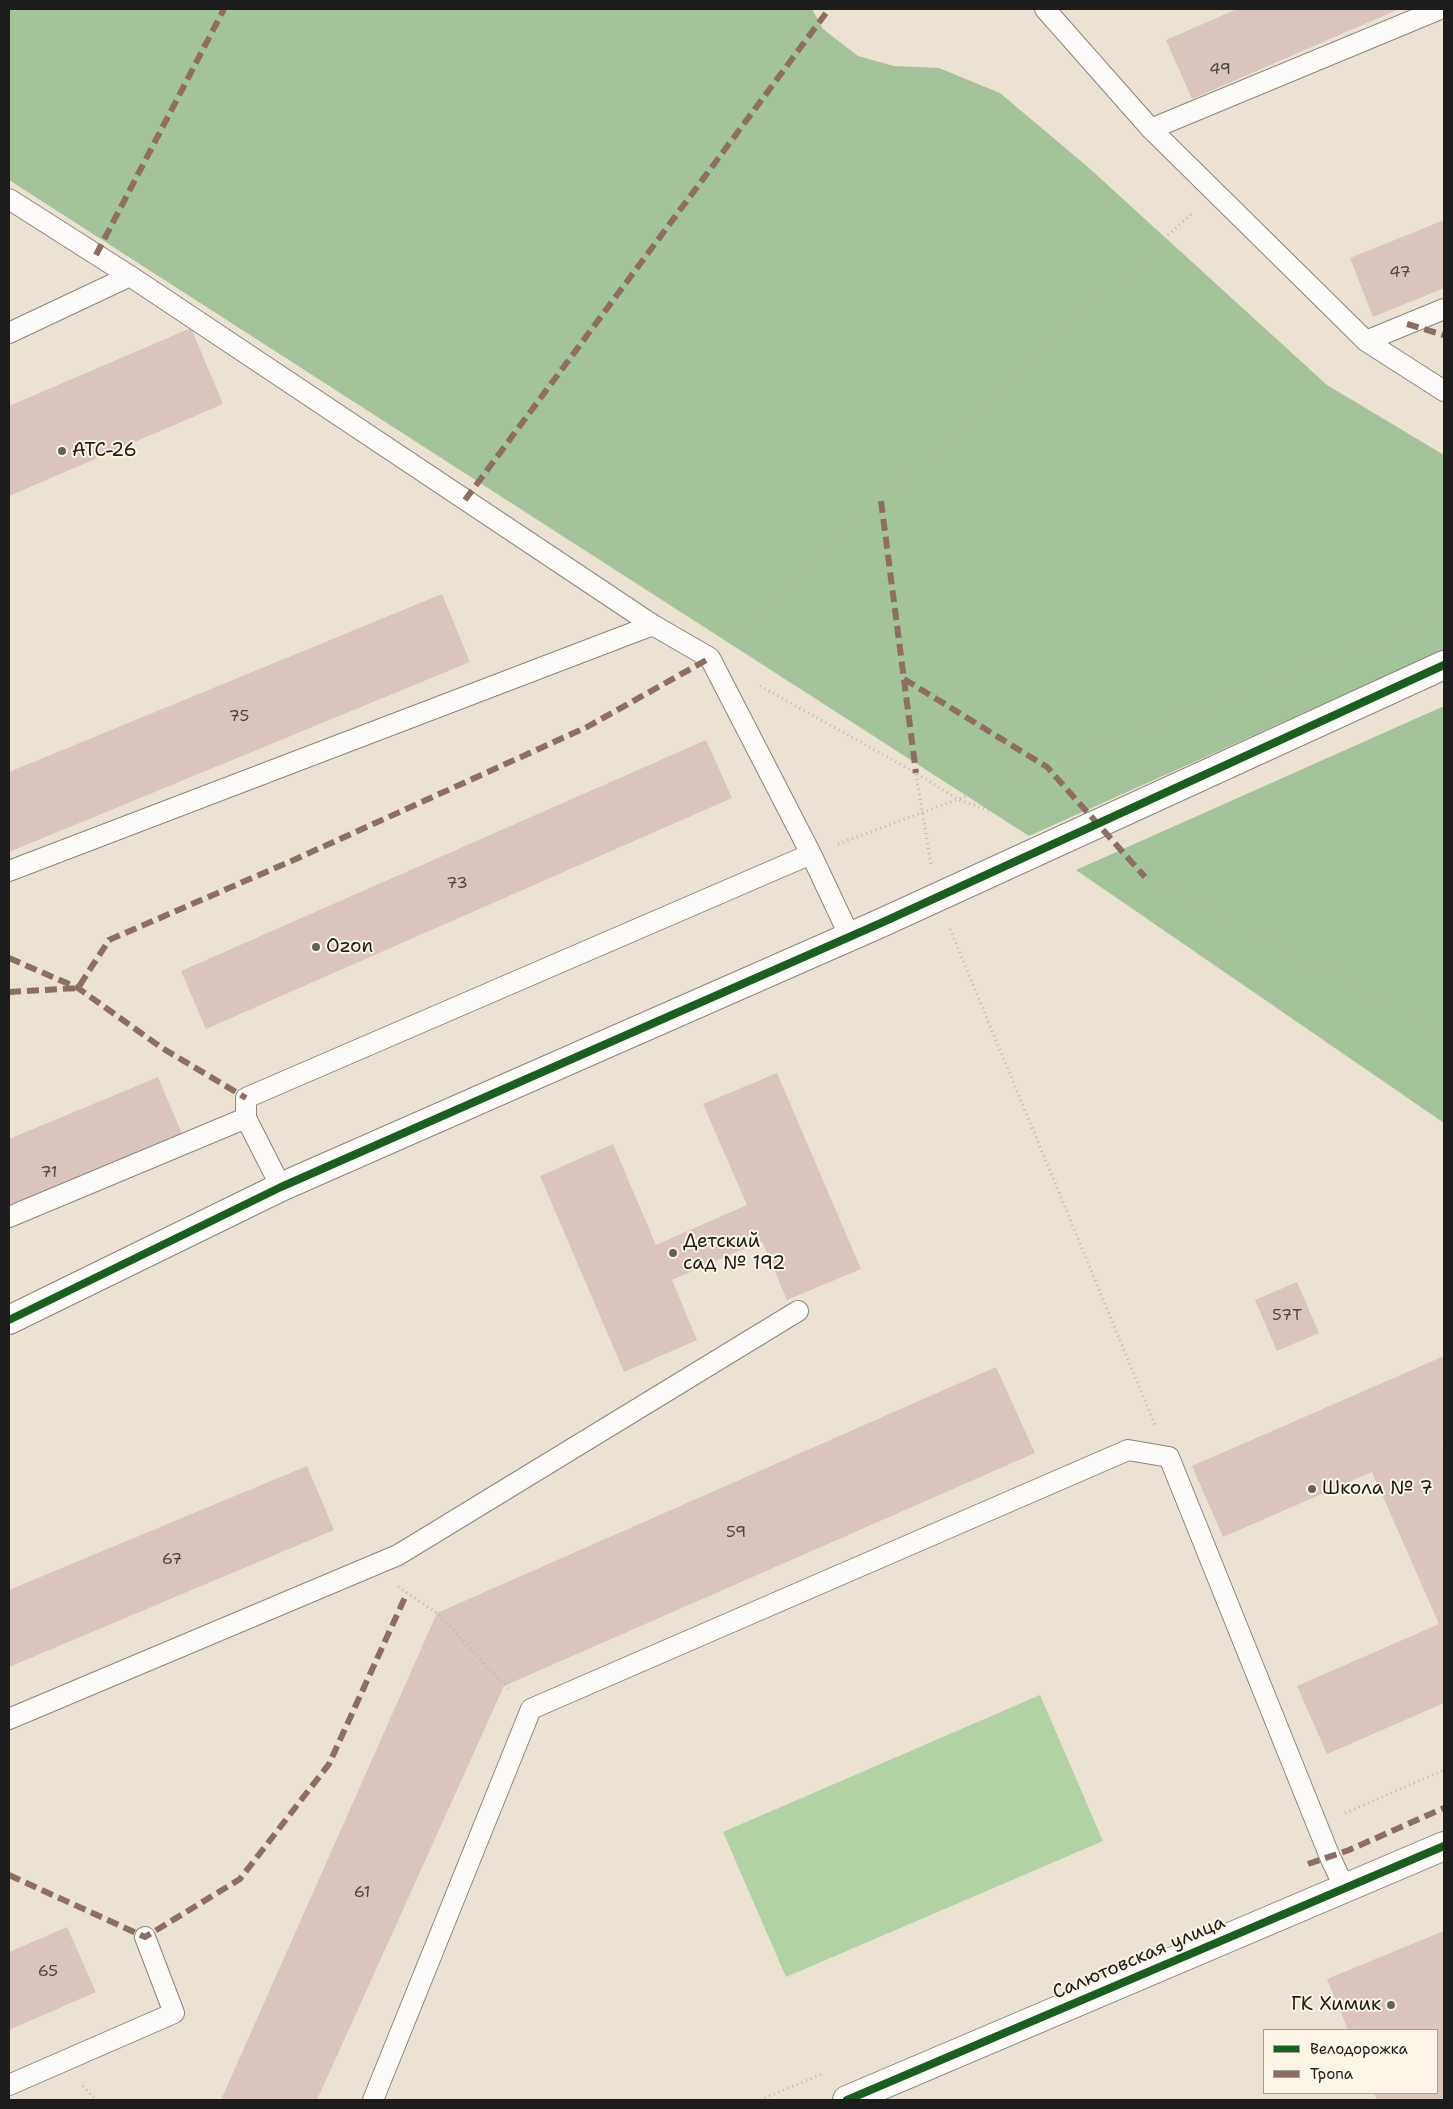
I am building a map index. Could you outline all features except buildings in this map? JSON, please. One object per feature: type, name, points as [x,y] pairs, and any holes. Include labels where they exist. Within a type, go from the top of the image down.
[{"type":"street","points":[[9,1320],[281,1187],[850,937],[1444,665]]},
{"type":"street","name":"Салютовская улица","points":[[847,2100],[1444,1846]]},
{"type":"lane","points":[[1046,9],[1151,129],[1214,194],[1366,341],[1444,390]]},
{"type":"lane","points":[[1151,129],[1440,9]]},
{"type":"lane","points":[[9,200],[130,276],[653,625],[710,658],[811,854],[850,937]]},
{"type":"lane","points":[[9,333],[130,276]]},
{"type":"lane","points":[[1366,341],[1444,309]]},
{"type":"lane","points":[[9,871],[653,625]]},
{"type":"lane","points":[[281,1187],[246,1118],[246,1098],[811,854]]},
{"type":"lane","points":[[9,1216],[246,1118]]},
{"type":"lane","points":[[9,1720],[398,1555],[798,1311]]},
{"type":"lane","points":[[373,2100],[531,1710],[1128,1450],[1169,1457],[1317,1824],[1345,1888]]},
{"type":"lane","points":[[9,2085],[174,2013],[145,1937]]},
{"type":"path","points":[[710,658],[1214,194]]},
{"type":"path","points":[[811,854],[1444,618]]},
{"type":"path","points":[[916,773],[936,897],[1169,1457]]},
{"type":"path","points":[[369,1567],[437,1613],[504,1686],[531,1710]]},
{"type":"path","points":[[1317,1824],[1444,1770]]},
{"type":"path","points":[[760,2100],[832,2069]]},
{"type":"green space","points":[[9,9],[812,9],[823,29],[858,56],[894,66],[939,68],[1000,93],[1089,168],[1327,385],[1444,455],[1444,650],[1029,836],[9,180]]},
{"type":"green space","points":[[1444,706],[1444,1123],[1076,870]]},
{"type":"green space","points":[[1040,1695],[1103,1841],[786,1977],[723,1832]]},
{"type":"marked path","points":[[96,255],[224,9]]},
{"type":"marked path","points":[[465,500],[829,9]]},
{"type":"marked path","points":[[1407,324],[1444,335]]},
{"type":"marked path","points":[[881,501],[916,773]]},
{"type":"marked path","points":[[9,992],[78,988],[109,940],[296,859],[587,727],[710,658]]},
{"type":"marked path","points":[[904,679],[1047,767],[1145,877]]},
{"type":"marked path","points":[[9,958],[78,988],[162,1048],[246,1098]]},
{"type":"marked path","points":[[9,1875],[145,1937],[240,1879],[329,1764],[407,1593]]},
{"type":"marked path","points":[[1308,1864],[1349,1850],[1444,1808]]},
{"type":"cycle path","points":[[9,1320],[281,1187],[881,923],[1444,665]]},
{"type":"cycle path","points":[[847,2100],[1444,1846]]},
{"type":"place","name":"АТС-26","points":[[62,451]]},
{"type":"place","name":"Ozon","points":[[316,947]]},
{"type":"place","name":"Детский сад № 192","points":[[673,1253]]},
{"type":"place","name":"Школа № 7","points":[[1312,1489]]},
{"type":"place","name":"ГК Химик","points":[[1391,2005]]}]
